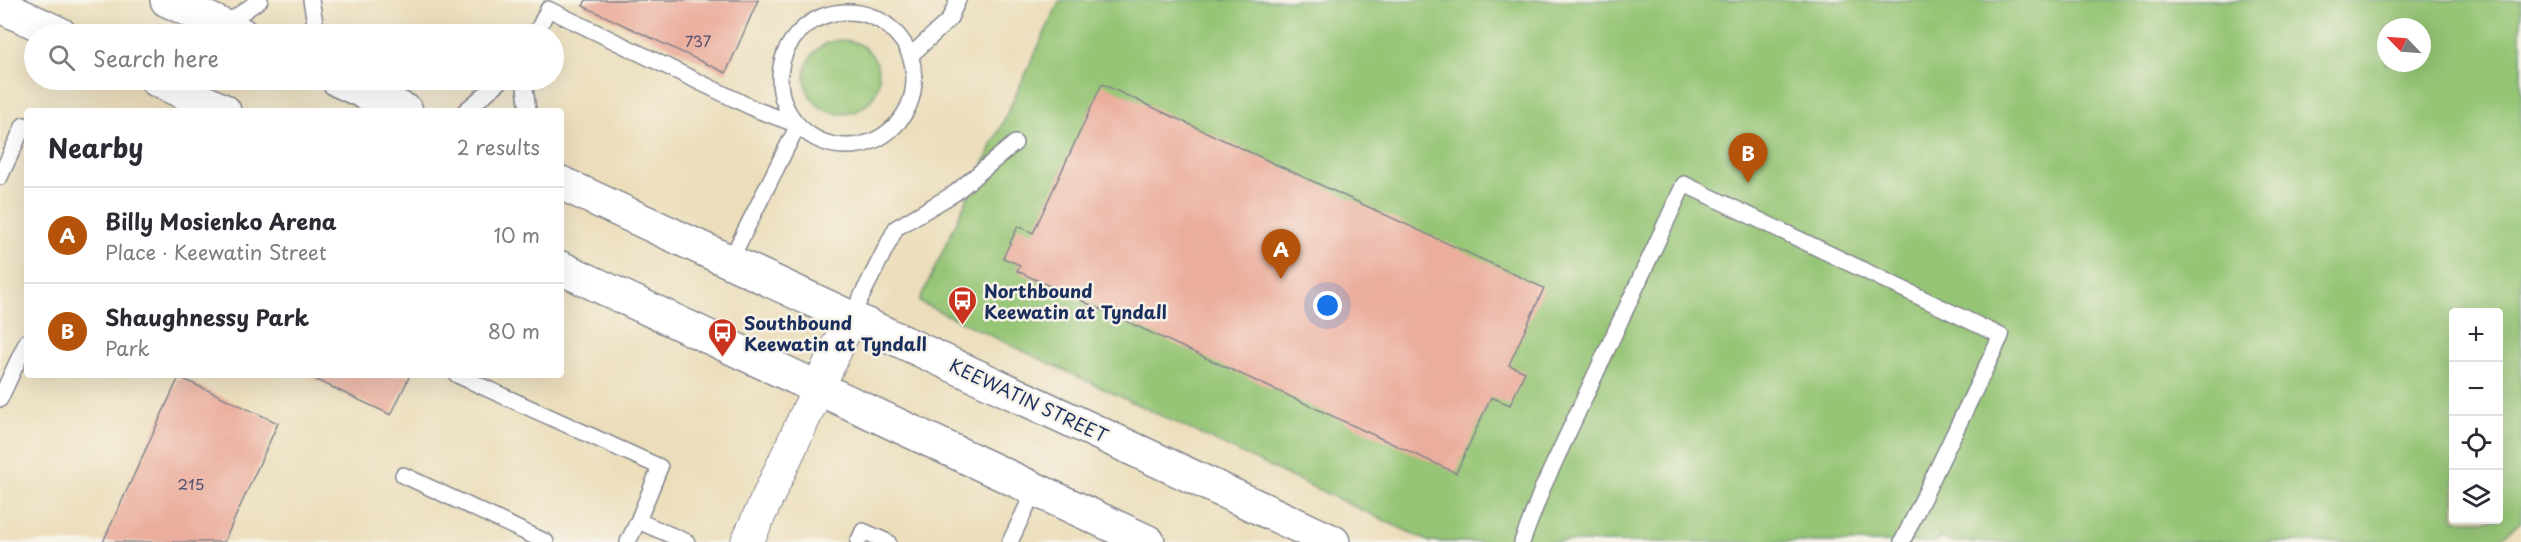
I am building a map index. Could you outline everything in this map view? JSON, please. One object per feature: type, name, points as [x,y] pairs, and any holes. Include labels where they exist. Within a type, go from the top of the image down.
[{"type":"main road","points":[[167,0],[219,24]]},
{"type":"main road","points":[[0,6],[39,24]]},
{"type":"main road","points":[[179,90],[218,108]]},
{"type":"main road","points":[[360,90],[399,108]]},
{"type":"main road","name":"KEEWATIN STREET","points":[[564,184],[1333,542]]},
{"type":"main road","points":[[564,269],[1148,542]]},
{"type":"street","points":[[747,542],[851,317]]},
{"type":"lane","points":[[238,24],[260,0]]},
{"type":"lane","points":[[311,0],[316,24]]},
{"type":"lane","points":[[910,56],[949,21],[958,0]]},
{"type":"lane","points":[[541,24],[550,5],[757,110],[798,125],[816,139],[838,146],[861,145],[882,136],[900,121],[910,101],[914,79],[910,56],[899,36],[884,22],[864,13],[842,11],[821,16],[802,28],[788,45],[781,65],[780,87],[786,107],[798,125]]},
{"type":"lane","points":[[469,108],[490,90]]},
{"type":"lane","points":[[525,90],[528,108]]},
{"type":"lane","points":[[0,177],[24,125]]},
{"type":"lane","points":[[730,261],[798,125]]},
{"type":"lane","points":[[851,317],[896,228],[955,193],[1015,143]]},
{"type":"lane","points":[[1522,542],[1543,487],[1684,184],[2001,336],[1902,542]]},
{"type":"lane","points":[[0,399],[24,347]]},
{"type":"lane","points":[[464,378],[660,467],[628,542]]},
{"type":"lane","points":[[403,475],[546,542]]},
{"type":"lane","points":[[1010,542],[1035,489]]},
{"type":"lane","points":[[638,521],[687,542]]},
{"type":"lane","points":[[858,542],[863,531],[888,542]]},
{"type":"green space","points":[[1060,0],[2521,0],[2521,522],[2495,542],[1951,542],[1939,537],[1937,542],[1430,542],[919,302]]},
{"type":"green space","points":[[842,40],[856,43],[868,51],[876,63],[879,77],[876,91],[868,103],[856,111],[842,114],[828,111],[816,103],[808,91],[805,77],[808,63],[816,51],[828,43]]},
{"type":"building","points":[[586,0],[758,0],[726,73],[583,6]]},
{"type":"building","points":[[1102,84],[1544,288],[1509,365],[1525,372],[1510,405],[1491,397],[1456,473],[1017,271],[1020,265],[1003,258],[1018,226],[1033,233]]},
{"type":"building","points":[[179,378],[278,423],[224,542],[103,542]]},
{"type":"building","points":[[312,378],[409,378],[391,415]]},
{"type":"place","name":"Shaughnessy Park","points":[[1748,183]]},
{"type":"place","name":"Billy Mosienko Arena","points":[[1281,279]]},
{"type":"place","name":"Northbound Keewatin at Tyndall","points":[[963,326]]},
{"type":"place","name":"Southbound Keewatin at Tyndall","points":[[723,358]]}]
